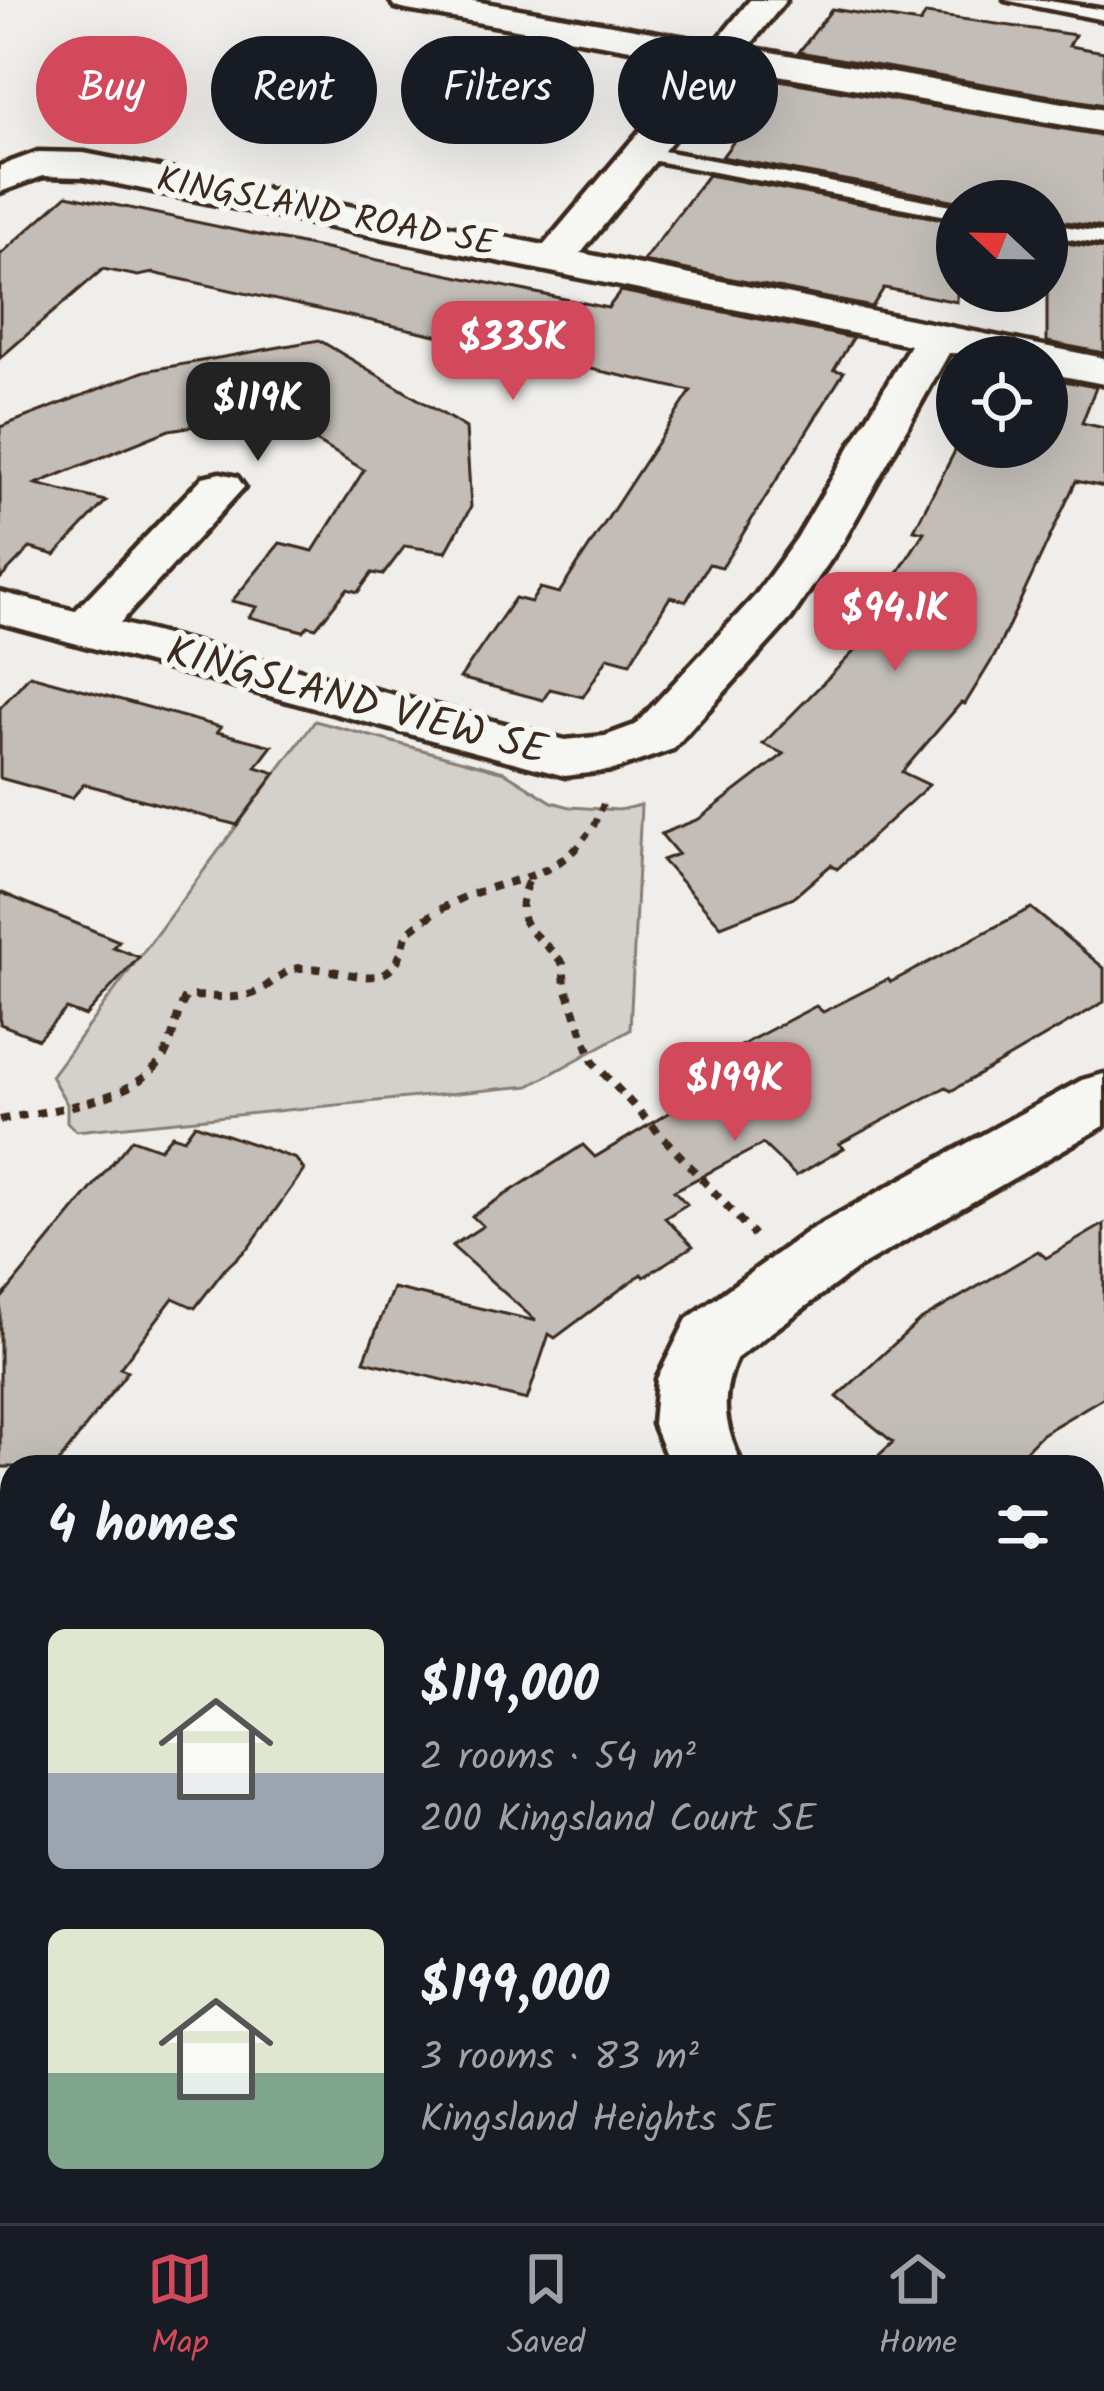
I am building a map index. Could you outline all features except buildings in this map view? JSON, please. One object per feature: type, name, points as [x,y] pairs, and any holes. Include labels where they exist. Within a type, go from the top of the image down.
[{"type":"street","points":[[406,0],[618,37]]},
{"type":"street","points":[[739,36],[769,0]]},
{"type":"street","points":[[778,65],[1104,121]]},
{"type":"street","points":[[555,258],[649,144]]},
{"type":"street","name":"KINGSLAND ROAD SE","points":[[0,180],[38,164],[84,165],[936,337]]},
{"type":"street","name":"KINGSLAND VIEW SE","points":[[0,607],[565,758],[614,754],[654,737],[773,608],[820,540],[936,337]]},
{"type":"street","points":[[1068,364],[1104,371]]},
{"type":"street","points":[[86,631],[220,487]]},
{"type":"street","points":[[702,1455],[688,1424],[692,1379],[711,1339],[832,1250],[1104,1096]]},
{"type":"lane","points":[[1013,0],[1104,15]]},
{"type":"lane","points":[[642,153],[936,208]]},
{"type":"lane","points":[[1068,233],[1104,239]]},
{"type":"path","points":[[0,1120],[106,1094],[151,1074],[166,1052],[174,1011],[186,997],[252,994],[274,976],[297,968],[362,980],[380,976],[395,966],[405,950],[406,934],[421,921],[481,890],[529,881],[564,861],[602,810],[614,754]]},
{"type":"path","points":[[529,881],[519,903],[524,926],[563,964],[565,985],[593,1062],[794,1278]]},
{"type":"shaded area","points":[[315,721],[504,772],[552,802],[570,807],[619,810],[641,805],[630,1030],[529,1086],[76,1131],[67,1122],[67,1104],[51,1076]]}]
